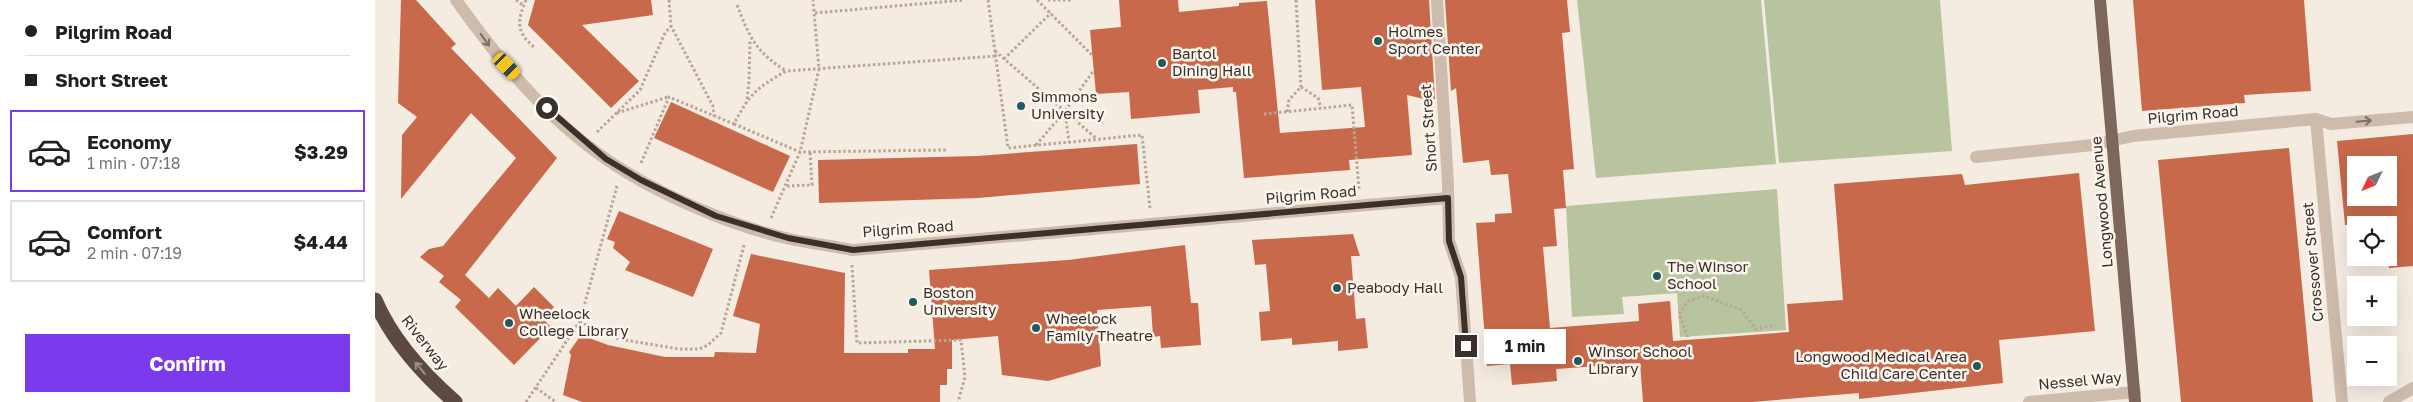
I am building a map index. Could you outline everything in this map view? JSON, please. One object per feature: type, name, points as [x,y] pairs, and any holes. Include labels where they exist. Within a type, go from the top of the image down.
[{"type":"highway","name":"Riverway","points":[[375,300],[400,343],[428,377],[455,402]]},
{"type":"main road","name":"Longwood Avenue","points":[[2100,0],[2135,397]]},
{"type":"street","name":"Pilgrim Road","points":[[456,0],[494,53],[547,108],[606,159],[641,180],[716,216],[788,238],[853,250],[1448,198]]},
{"type":"street","name":"Short Street","points":[[1437,0],[1449,241],[1461,277],[1470,402]]},
{"type":"street","name":"Pilgrim Road","points":[[1977,157],[2093,145],[2133,136],[2316,120],[2331,124],[2413,117]]},
{"type":"street","name":"Crossover Street","points":[[2316,120],[2342,402]]},
{"type":"street","points":[[2389,402],[2413,388]]},
{"type":"street","name":"Nessel Way","points":[[2029,402],[2135,397]]},
{"type":"path","points":[[516,0],[524,6]]},
{"type":"path","points":[[526,0],[519,27],[523,37],[534,47]]},
{"type":"path","points":[[669,0],[671,26],[713,106],[714,116]]},
{"type":"path","points":[[771,218],[787,186],[800,152],[819,69],[813,0]]},
{"type":"path","points":[[815,14],[964,0]]},
{"type":"path","points":[[988,0],[1009,148],[1143,135],[1150,211]]},
{"type":"path","points":[[1037,0],[1093,56]]},
{"type":"path","points":[[1048,0],[1072,0]]},
{"type":"path","points":[[1287,112],[1289,100],[1301,87],[1296,0]]},
{"type":"path","points":[[737,5],[750,38],[771,61],[786,70]]},
{"type":"path","points":[[1004,59],[1051,13]]},
{"type":"path","points":[[597,133],[640,90],[665,33],[671,26]]},
{"type":"path","points":[[747,99],[750,38]]},
{"type":"path","points":[[995,51],[1098,139]]},
{"type":"path","points":[[734,124],[747,99],[763,84],[786,70],[996,56]]},
{"type":"path","points":[[1035,145],[1065,111],[1094,70]]},
{"type":"path","points":[[1301,87],[1318,98],[1321,108]]},
{"type":"path","points":[[615,114],[669,97],[800,152],[947,150]]},
{"type":"path","points":[[641,164],[669,97]]},
{"type":"path","points":[[1264,114],[1352,104],[1360,192]]},
{"type":"path","points":[[1065,111],[1069,142]]},
{"type":"path","points":[[787,186],[812,185],[811,152]]},
{"type":"path","points":[[526,402],[580,321],[617,186]]},
{"type":"path","points":[[580,321],[596,331],[619,339],[679,349],[699,350],[721,333],[744,245]]},
{"type":"path","points":[[852,265],[857,343],[961,340],[965,377],[958,402]]},
{"type":"path","points":[[1688,337],[1679,314],[1688,301],[1704,296],[1741,310],[1756,329],[1775,325]]},
{"type":"path","points":[[536,388],[556,402]]},
{"type":"green space","points":[[1577,0],[1761,0],[1776,164],[1596,178]]},
{"type":"green space","points":[[1764,0],[1940,0],[1952,151],[1779,163]]},
{"type":"green space","points":[[1777,189],[1786,330],[1680,337],[1677,293],[1622,297],[1624,314],[1572,317],[1566,206]]},
{"type":"building","points":[[401,0],[416,0],[456,44],[451,48],[557,158],[465,275],[489,298],[498,288],[516,306],[534,287],[554,307],[543,319],[551,327],[514,365],[455,307],[461,300],[439,282],[444,276],[420,257],[429,249],[443,246],[516,158],[471,113],[401,199],[402,135],[417,117],[398,103]]},
{"type":"building","points":[[535,0],[651,0],[653,15],[582,25],[639,81],[611,108],[528,25]]},
{"type":"building","points":[[1119,0],[1178,0],[1179,12],[1267,1],[1280,133],[1365,127],[1361,87],[1322,90],[1315,0],[1429,0],[1435,99],[1428,100],[1407,95],[1412,155],[1349,160],[1350,170],[1244,178],[1236,92],[1233,92],[1233,87],[1198,90],[1200,113],[1131,119],[1129,92],[1096,94],[1090,30],[1121,27]]},
{"type":"building","points":[[1445,0],[1567,0],[1570,32],[1562,33],[1574,169],[1563,170],[1566,208],[1554,209],[1557,246],[1543,247],[1550,328],[1639,321],[1638,304],[1670,301],[1673,341],[1789,332],[1787,304],[1843,300],[1834,184],[1962,174],[1965,185],[2079,173],[2095,331],[1999,340],[2003,383],[1859,399],[1859,393],[1752,402],[1643,402],[1640,363],[1556,369],[1557,381],[1512,385],[1510,364],[1487,366],[1476,223],[1495,222],[1495,214],[1512,213],[1508,174],[1491,175],[1489,160],[1463,163],[1456,88],[1451,91]]},
{"type":"building","points":[[2133,0],[2304,0],[2311,91],[2244,95],[2245,103],[2142,111]]},
{"type":"building","points":[[671,102],[790,156],[773,192],[654,138]]},
{"type":"building","points":[[2413,134],[2413,266],[2389,268],[2389,266],[2397,266],[2397,216],[2347,216],[2347,225],[2345,225],[2337,141]]},
{"type":"building","points":[[1137,144],[1140,184],[978,198],[819,203],[818,160],[977,156]]},
{"type":"building","points":[[2289,148],[2313,402],[2181,402],[2158,160]]},
{"type":"building","points":[[619,211],[713,249],[693,297],[625,270],[630,262],[613,248],[615,242],[607,239]]},
{"type":"building","name":"Peabody Hall","points":[[1353,234],[1360,256],[1351,256],[1356,319],[1365,318],[1368,348],[1338,351],[1338,341],[1292,345],[1292,338],[1261,341],[1259,312],[1270,311],[1266,264],[1255,265],[1252,240]]},
{"type":"building","points":[[1185,245],[1191,303],[1198,303],[1201,345],[1161,348],[1160,336],[1153,337],[1151,306],[1097,310],[1101,366],[1048,381],[1002,375],[998,336],[952,340],[952,369],[947,369],[947,385],[940,385],[940,402],[582,402],[563,395],[571,355],[569,352],[581,335],[608,345],[665,357],[714,357],[715,352],[756,353],[760,324],[733,316],[751,254],[845,273],[844,353],[908,353],[908,349],[935,349],[929,270],[1068,260]]},
{"type":"place","name":"Holmes Sport Center","points":[[1378,41]]},
{"type":"place","name":"Bartol Dining Hall","points":[[1162,63]]},
{"type":"place","name":"Simmons University","points":[[1021,106]]},
{"type":"place","name":"The Winsor School","points":[[1657,276]]},
{"type":"place","name":"Peabody Hall","points":[[1337,288]]},
{"type":"place","name":"Boston University","points":[[913,302]]},
{"type":"place","name":"Wheelock College Library","points":[[509,323]]},
{"type":"place","name":"Wheelock Family Theatre","points":[[1036,328]]},
{"type":"place","name":"Winsor School Library","points":[[1578,361]]},
{"type":"place","name":"Longwood Medical Area Child Care Center","points":[[1977,366]]},
{"type":"route","points":[[547,108],[606,159],[641,180],[716,216],[788,238],[853,250],[1171,224],[1448,198],[1449,241],[1461,277],[1466,346]]}]
